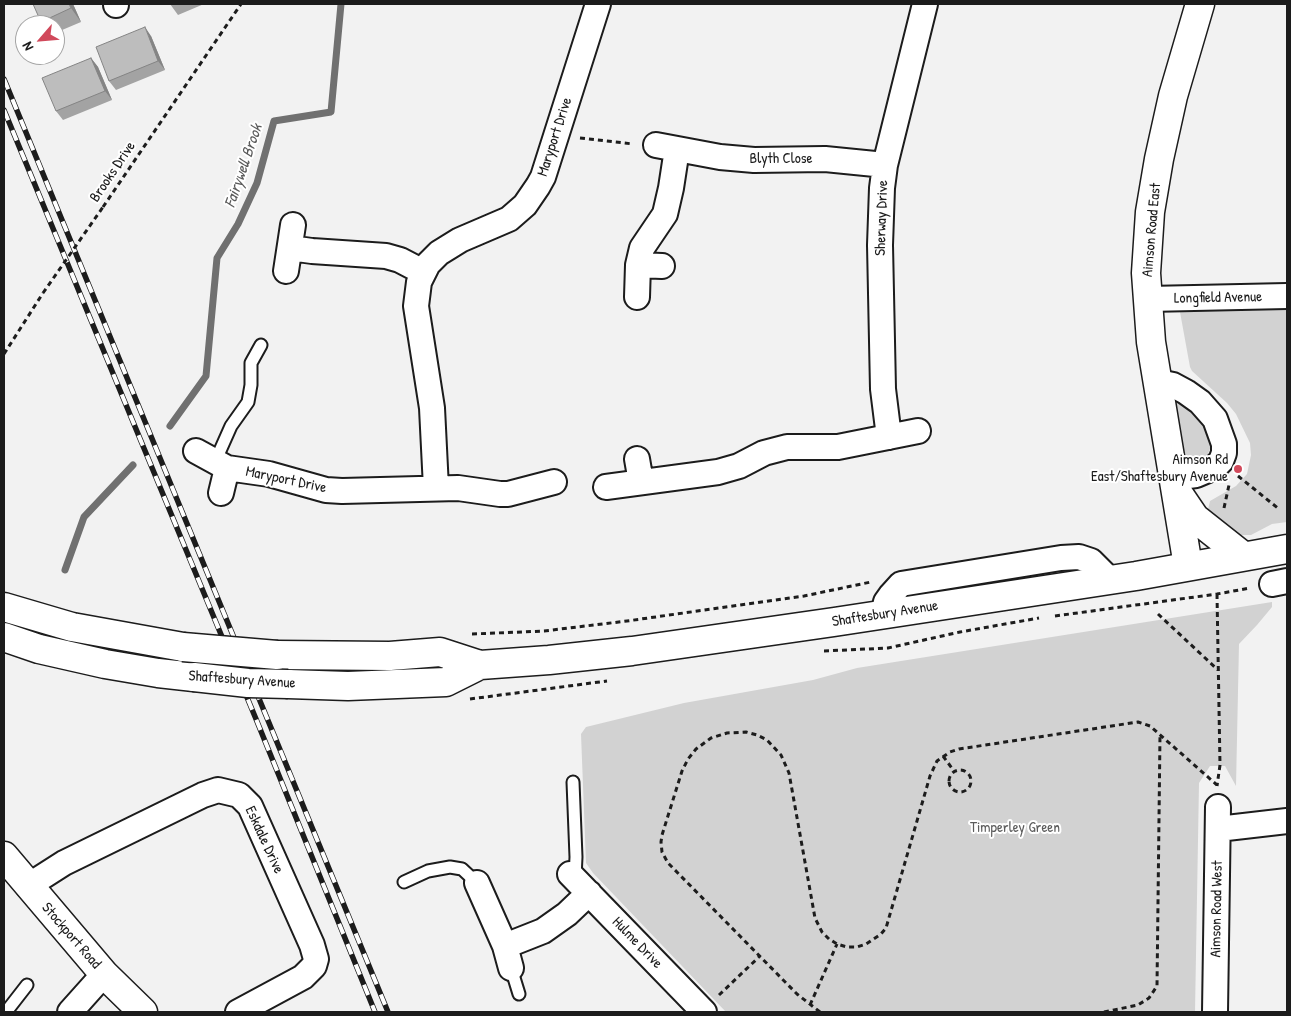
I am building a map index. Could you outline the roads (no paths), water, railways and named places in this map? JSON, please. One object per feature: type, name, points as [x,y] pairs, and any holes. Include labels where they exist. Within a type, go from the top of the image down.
[{"type":"main road","name":"Aimson Road East","points":[[1188,566],[1152,342],[1146,272],[1147,242],[1156,178],[1173,96],[1200,4]]},
{"type":"main road","name":"Aimson Road East","points":[[1174,484],[1194,518],[1243,556]]},
{"type":"main road","name":"Shaftesbury Avenue","points":[[4,607],[72,627],[183,647],[277,655],[390,656],[440,652],[480,665],[632,651],[1110,580],[1287,549]]},
{"type":"main road","name":"Shaftesbury Avenue","points":[[4,637],[40,649],[105,664],[158,673],[248,683],[348,686],[446,682],[480,665]]},
{"type":"main road","name":"Stockport Road","points":[[4,856],[104,974],[143,1012]]},
{"type":"street","name":"Maryport Drive","points":[[436,488],[432,408],[416,306],[419,282],[423,272],[433,258],[448,246],[509,220],[526,205],[543,176],[598,4]]},
{"type":"street","name":"Sherway Drive","points":[[889,437],[883,389],[881,204],[885,165],[925,4]]},
{"type":"street","name":"Blyth Close","points":[[638,264],[642,248],[665,214],[668,204],[667,147],[720,157],[754,160],[825,159],[885,165]]},
{"type":"street","points":[[286,272],[291,236],[312,251],[386,256],[400,260],[423,272]]},
{"type":"street","points":[[637,297],[638,264],[662,266]]},
{"type":"street","name":"Longfield Avenue","points":[[1148,299],[1287,296]]},
{"type":"street","points":[[1158,382],[1173,385],[1200,402],[1215,419],[1224,444],[1224,453],[1221,461],[1215,468],[1174,484]]},
{"type":"street","points":[[606,487],[639,471],[662,481],[730,470],[764,453],[787,447],[838,447],[918,431]]},
{"type":"street","name":"Maryport Drive","points":[[221,493],[213,460],[326,490],[458,488],[508,494],[554,482]]},
{"type":"street","points":[[883,614],[886,602],[901,584],[1072,557],[1079,557],[1090,562],[1110,580]]},
{"type":"street","name":"Eskdale Drive","points":[[28,886],[64,863],[203,795],[218,790],[239,795],[250,806],[316,959],[314,966],[304,977],[238,1012]]},
{"type":"street","name":"Aimson Road West","points":[[1215,1012],[1218,807],[1287,821]]},
{"type":"street","points":[[477,883],[508,957],[567,914],[578,881]]},
{"type":"street","name":"Hulme Drive","points":[[578,881],[703,1012]]},
{"type":"street","points":[[70,1012],[104,974]]},
{"type":"lane","points":[[213,460],[231,426],[248,402],[251,385],[251,363],[261,345]]},
{"type":"lane","points":[[573,782],[578,881]]},
{"type":"lane","points":[[404,882],[428,871],[450,866],[462,869],[477,883]]},
{"type":"lane","points":[[508,957],[519,994]]},
{"type":"lane","points":[[6,1012],[27,985]]},
{"type":"waterway","name":"Fairywell Brook","points":[[170,426],[206,376],[217,258],[238,224],[257,183],[274,121],[331,112],[341,4]]},
{"type":"waterway","name":"Fairywell Brook","points":[[65,570],[84,517],[133,465]]},
{"type":"railway","points":[[4,79],[388,1012]]},
{"type":"railway","points":[[4,110],[375,1012]]},
{"type":"place","name":"Aimson Rd East/Shaftesbury Avenue","points":[[1238,469]]},
{"type":"park label","name":"Timperley Green","points":[[1015,828]]}]
